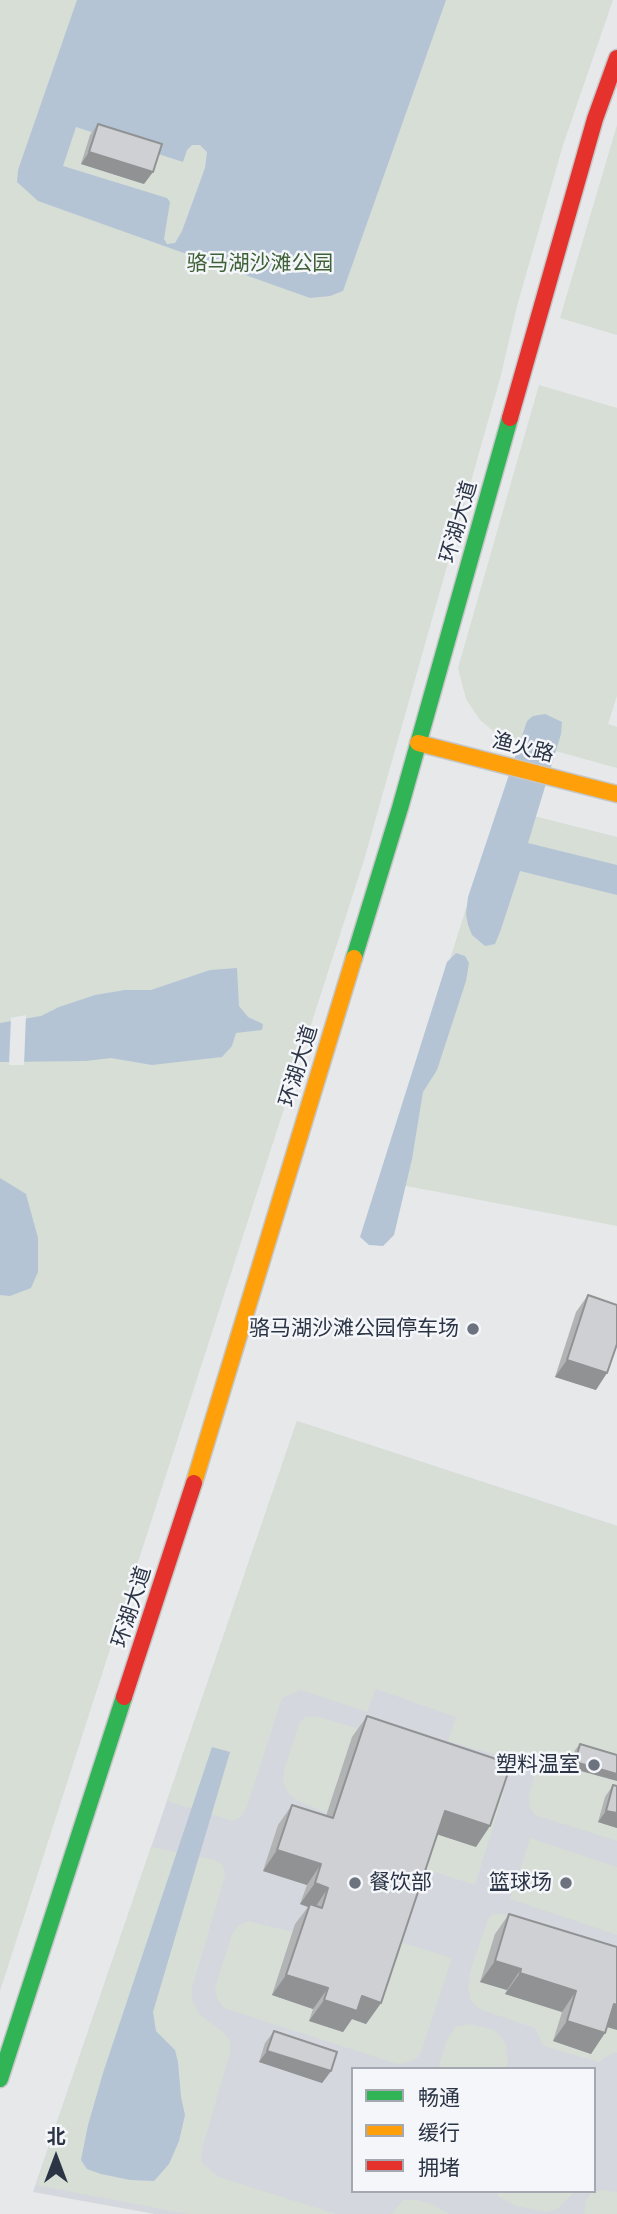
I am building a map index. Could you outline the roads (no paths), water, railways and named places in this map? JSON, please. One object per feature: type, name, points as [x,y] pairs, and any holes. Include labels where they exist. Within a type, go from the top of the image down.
[{"type":"main road","name":"环湖大道","points":[[0,2080],[195,1478],[418,743],[594,119],[617,58]]},
{"type":"main road","name":"渔火路","points":[[418,743],[617,794]]},
{"type":"water","points":[[77,0],[446,0],[343,291],[330,296],[310,298],[38,201],[17,182],[18,170]],"holes":[[[76,127],[183,162],[192,145],[200,145],[207,152],[205,168],[182,231],[175,243],[167,244],[164,239],[170,202],[167,198],[63,166]]]},
{"type":"water","points":[[545,714],[562,722],[561,734],[528,843],[617,865],[617,895],[520,871],[495,944],[485,946],[472,935],[468,925],[468,897],[527,721],[533,716]]},
{"type":"water","points":[[456,953],[465,956],[469,963],[466,981],[437,1070],[423,1092],[412,1159],[394,1235],[383,1246],[369,1245],[360,1237],[447,962]]},
{"type":"water","points":[[237,968],[239,1006],[248,1017],[263,1024],[262,1030],[236,1033],[232,1046],[222,1057],[152,1065],[111,1058],[0,1062],[0,1023],[41,1016],[95,995],[125,990],[151,990],[210,970]]},
{"type":"water","points":[[0,1178],[26,1194],[38,1238],[38,1272],[31,1288],[10,1296],[0,1295]]},
{"type":"water","points":[[212,1747],[230,1752],[153,2012],[156,2031],[175,2050],[178,2062],[185,2115],[179,2141],[169,2164],[154,2181],[130,2180],[101,2174],[87,2169],[81,2160],[88,2125]]},
{"type":"place","name":"骆马湖沙滩公园停车场","points":[[473,1329]]},
{"type":"place","name":"塑料温室","points":[[594,1765]]},
{"type":"place","name":"餐饮部","points":[[355,1883]]},
{"type":"place","name":"篮球场","points":[[566,1883]]},
{"type":"park label","name":"骆马湖沙滩公园","points":[[260,264]]}]
